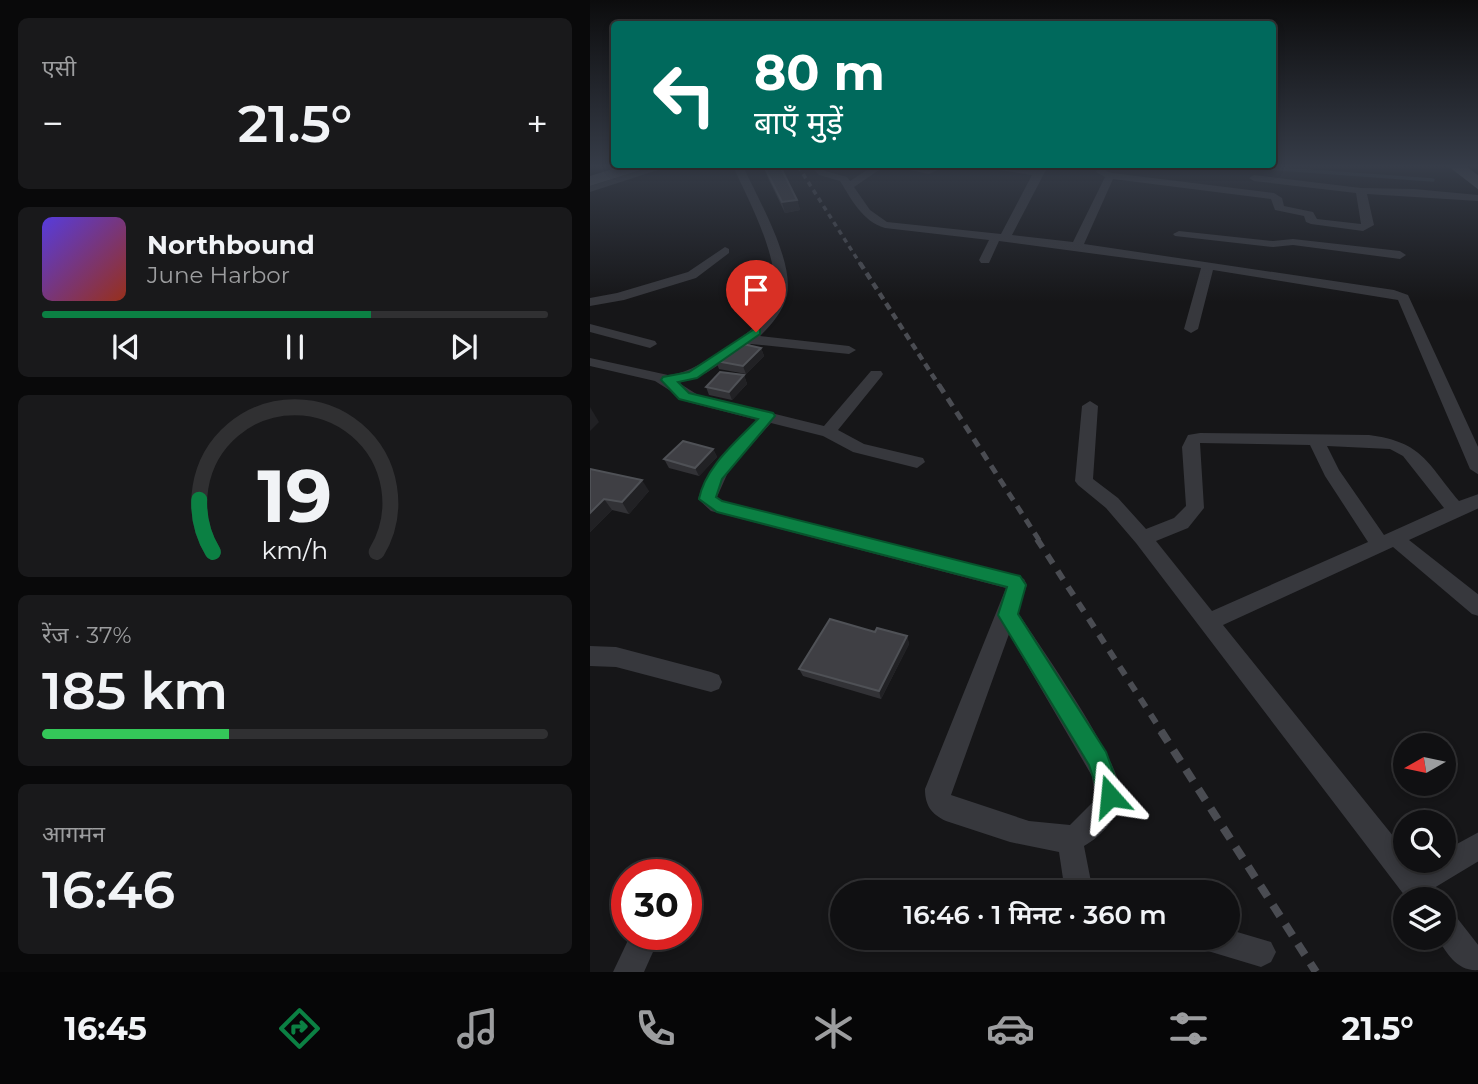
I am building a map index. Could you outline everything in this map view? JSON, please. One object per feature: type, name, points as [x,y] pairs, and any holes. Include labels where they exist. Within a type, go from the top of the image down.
[{"type":"street","points":[[590,362],[668,380],[693,375],[747,339],[774,310],[782,287],[771,244],[757,211]]},
{"type":"street","points":[[867,211],[875,222],[1077,246],[1394,294],[1403,298],[1478,469]]},
{"type":"street","points":[[985,260],[1019,211]]},
{"type":"street","points":[[1077,246],[1091,211]]},
{"type":"street","points":[[1296,211],[1309,214],[1310,220],[1315,222],[1363,228],[1368,225],[1365,211]]},
{"type":"street","points":[[1171,260],[1181,228],[1273,244],[1292,242],[1400,255]]},
{"type":"street","points":[[590,302],[619,297],[692,275],[725,251]]},
{"type":"street","points":[[1191,329],[1208,265]]},
{"type":"street","points":[[590,328],[650,344]]},
{"type":"street","points":[[747,339],[849,350]]},
{"type":"street","points":[[828,432],[876,374]]},
{"type":"street","points":[[668,380],[684,396],[828,432],[859,448],[917,461]]},
{"type":"street","points":[[1090,406],[1085,444],[1085,481],[1112,503],[1143,538],[1416,887]]},
{"type":"street","points":[[768,416],[709,488],[707,499],[717,506],[1017,585],[1017,592],[938,789],[938,800],[946,808],[1038,836],[1070,839],[1088,828],[1106,809],[1110,796],[1107,780],[1098,760],[1008,615]]},
{"type":"street","points":[[1143,538],[1181,523],[1195,508],[1190,447],[1194,439],[1369,441],[1401,447],[1409,452],[1455,509]]},
{"type":"street","points":[[1316,440],[1331,472],[1386,541],[1478,608]]},
{"type":"street","points":[[1210,622],[1478,500]]},
{"type":"street","points":[[590,656],[616,657],[711,682]]},
{"type":"street","points":[[1070,839],[1077,880]]},
{"type":"street","points":[[1426,887],[1478,845]]},
{"type":"street","points":[[1456,940],[1470,959]]},
{"type":"street","points":[[1240,946],[1261,952]]},
{"type":"street","points":[[628,972],[639,950]]},
{"type":"building","points":[[743,344],[761,348],[743,366],[716,361]]},
{"type":"building","points":[[720,372],[744,375],[729,392],[706,387]]},
{"type":"building","points":[[683,441],[713,449],[695,468],[664,459]]},
{"type":"building","points":[[590,469],[642,480],[622,502],[604,499],[590,513]]},
{"type":"building","points":[[830,619],[875,632],[877,628],[907,636],[879,691],[799,669]]},
{"type":"railway","points":[[827,211],[861,265]]},
{"type":"railway","points":[[860,263],[940,387]]},
{"type":"railway","points":[[939,385],[1039,540]]},
{"type":"railway","points":[[1037,539],[1162,732]]},
{"type":"railway","points":[[1161,731],[1316,972]]},
{"type":"route","points":[[756,332],[693,375],[668,380],[684,396],[768,416],[717,475],[709,488],[707,499],[717,506],[1013,582],[1017,585],[1017,592],[1008,615],[1098,760],[1107,780],[1110,796]]}]
